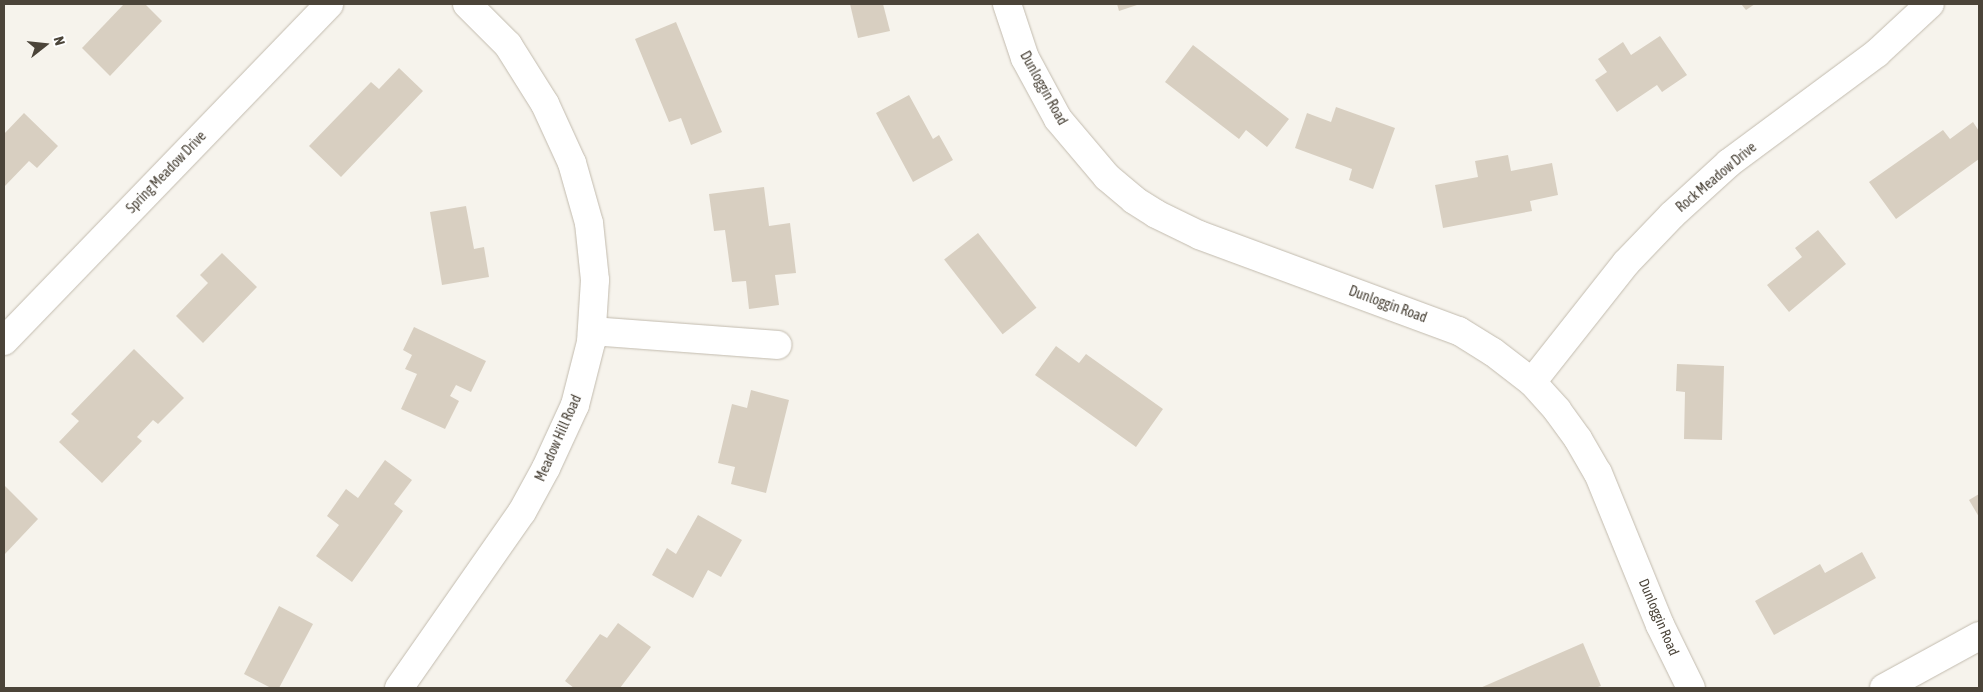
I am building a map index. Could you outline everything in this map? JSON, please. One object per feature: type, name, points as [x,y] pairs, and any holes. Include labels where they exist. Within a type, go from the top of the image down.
[{"type":"street","name":"Spring Meadow Drive","points":[[4,341],[329,4]]},
{"type":"street","name":"Meadow Hill Road","points":[[398,688],[516,523],[542,475],[575,405],[592,331],[594,270],[589,223],[572,163],[546,104],[508,45],[467,4]]},
{"type":"street","name":"Dunloggin Road","points":[[1007,4],[1025,58],[1058,120],[1107,177],[1134,200],[1156,214],[1199,235],[1458,331],[1493,352],[1532,382],[1557,410],[1578,439],[1598,473],[1660,625],[1691,688]]},
{"type":"street","name":"Rock Meadow Drive","points":[[1532,382],[1626,263],[1672,215],[1729,163],[1877,53],[1930,4]]},
{"type":"street","points":[[592,331],[777,346]]},
{"type":"street","points":[[1884,688],[1979,636]]},
{"type":"building","points":[[124,4],[145,4],[162,21],[110,76],[82,48]]},
{"type":"building","points":[[850,4],[883,4],[890,31],[858,38]]},
{"type":"building","points":[[1117,4],[1140,4],[1119,11]]},
{"type":"building","points":[[1741,4],[1755,4],[1746,10]]},
{"type":"building","points":[[676,22],[722,132],[691,145],[681,118],[669,122],[635,39]]},
{"type":"building","points":[[1660,36],[1687,75],[1662,92],[1657,85],[1617,112],[1595,80],[1607,72],[1598,59],[1623,42],[1631,55]]},
{"type":"building","points":[[1193,45],[1289,119],[1267,147],[1246,130],[1239,139],[1165,82]]},
{"type":"building","points":[[399,68],[423,91],[341,177],[309,146],[371,82],[379,89]]},
{"type":"building","points":[[909,95],[933,139],[939,135],[953,160],[913,182],[876,113]]},
{"type":"building","points":[[1336,107],[1395,128],[1373,189],[1349,180],[1352,169],[1295,148],[1307,113],[1331,122]]},
{"type":"building","points":[[24,113],[58,146],[37,168],[29,161],[4,187],[4,134]]},
{"type":"building","points":[[1973,122],[1979,131],[1979,159],[1896,219],[1869,182],[1943,130],[1950,139]]},
{"type":"building","points":[[1508,155],[1511,171],[1552,163],[1558,195],[1530,201],[1532,211],[1443,228],[1435,185],[1478,177],[1475,161]]},
{"type":"building","points":[[764,187],[769,226],[790,223],[796,273],[775,275],[779,305],[749,309],[746,281],[732,282],[725,230],[714,231],[709,194]]},
{"type":"building","points":[[466,206],[474,249],[484,247],[489,277],[442,285],[430,212]]},
{"type":"building","points":[[1818,230],[1846,264],[1789,312],[1767,285],[1802,257],[1795,248]]},
{"type":"building","points":[[978,233],[1036,308],[1003,334],[944,259]]},
{"type":"building","points":[[222,253],[257,287],[203,343],[176,316],[208,283],[200,275]]},
{"type":"building","points":[[414,327],[486,361],[471,392],[456,385],[450,396],[459,401],[445,429],[401,409],[417,374],[405,369],[412,355],[403,350]]},
{"type":"building","points":[[1056,346],[1079,363],[1086,354],[1163,409],[1136,447],[1035,375]]},
{"type":"building","points":[[134,349],[184,398],[158,424],[153,420],[137,437],[142,441],[102,483],[59,442],[79,421],[71,414]]},
{"type":"building","points":[[1677,364],[1724,366],[1722,440],[1684,439],[1685,392],[1676,391]]},
{"type":"building","points":[[751,390],[789,400],[766,493],[731,484],[735,467],[718,463],[732,404],[747,408]]},
{"type":"building","points":[[385,460],[412,480],[394,504],[403,511],[352,582],[316,556],[339,525],[327,516],[346,489],[358,498]]},
{"type":"building","points":[[4,485],[38,519],[4,555]]},
{"type":"building","points":[[1979,494],[1979,517],[1969,500]]},
{"type":"building","points":[[698,515],[742,540],[721,577],[708,570],[693,598],[652,575],[667,548],[676,554]]},
{"type":"building","points":[[1862,552],[1876,578],[1774,635],[1755,601],[1820,564],[1825,573]]},
{"type":"building","points":[[279,606],[313,624],[279,688],[271,688],[244,674]]},
{"type":"building","points":[[618,623],[651,647],[620,688],[574,688],[565,681],[600,634],[607,638]]},
{"type":"building","points":[[1583,643],[1601,686],[1595,688],[1480,688]]}]
